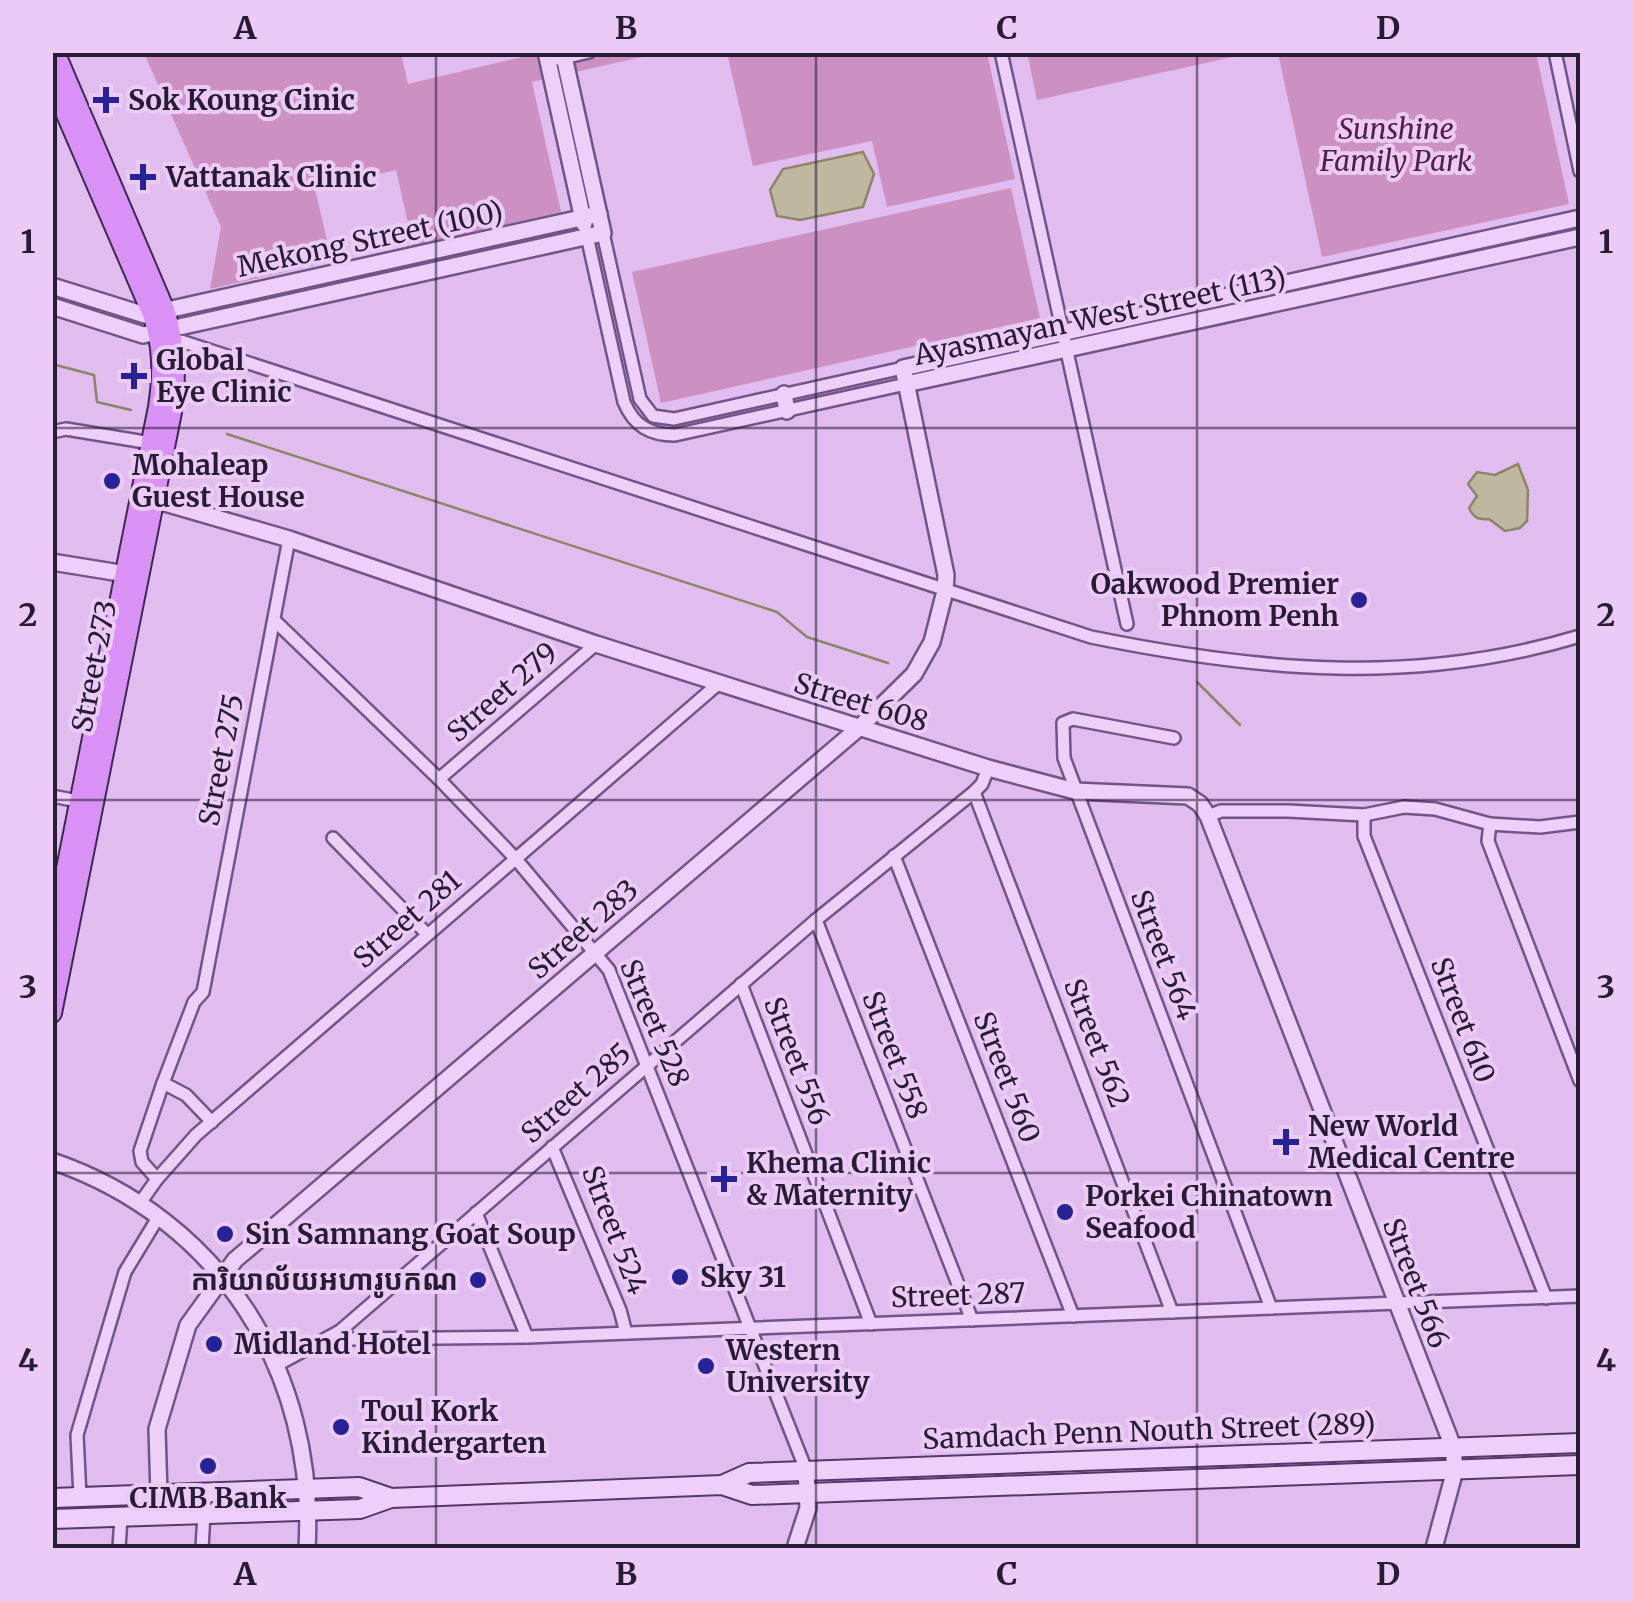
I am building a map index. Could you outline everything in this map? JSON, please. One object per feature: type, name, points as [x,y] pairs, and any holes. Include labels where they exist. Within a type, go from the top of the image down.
[{"type":"main road","points":[[56,61],[163,328]]},
{"type":"main road","points":[[52,82],[163,328]]},
{"type":"main road","name":"Street 273","points":[[147,498],[163,374],[163,328]]},
{"type":"main road","name":"Street 273","points":[[52,1013],[87,803],[147,498],[176,388],[163,328]]},
{"type":"main road","name":"Street 273","points":[[52,939],[87,803]]},
{"type":"main road","name":"Samdach Penn Nouth Street (289)","points":[[722,1485],[749,1473],[806,1470],[1580,1443]]},
{"type":"main road","points":[[1305,1452],[1306,1475]]},
{"type":"main road","name":"Samdach Penn Nouth Street (289)","points":[[52,1519],[360,1509],[391,1498],[722,1485],[752,1495],[1580,1466]]},
{"type":"main road","name":"Samdach Penn Nouth Street (289)","points":[[52,1498],[359,1487],[391,1498]]},
{"type":"street","points":[[589,52],[555,56],[595,234]]},
{"type":"street","points":[[1001,52],[1128,624]]},
{"type":"street","points":[[1554,52],[1580,171]]},
{"type":"street","name":"Mekong Street (100)","points":[[163,328],[591,216]]},
{"type":"street","name":"Ayasmayan West Street (113)","points":[[1064,341],[1168,309],[1580,218]]},
{"type":"street","name":"Ayasmayan West Street (113)","points":[[595,234],[640,400],[653,416],[674,419],[786,403]]},
{"type":"street","name":"Ayasmayan West Street (113)","points":[[595,234],[624,402],[634,421],[659,436],[675,436],[786,403],[1064,341],[1172,326],[1580,236]]},
{"type":"street","name":"Mekong Street (100)","points":[[163,328],[595,234]]},
{"type":"street","points":[[1402,258],[1406,275]]},
{"type":"street","points":[[52,286],[144,316],[181,340],[1091,638],[1260,666],[1366,670],[1456,664],[1521,653],[1580,636]]},
{"type":"street","points":[[52,306],[143,334],[163,328]]},
{"type":"street","points":[[1168,309],[1172,326]]},
{"type":"street","name":"Street 283","points":[[159,1495],[156,1429],[188,1325],[235,1260],[860,726],[914,674],[932,642],[946,575],[904,376]]},
{"type":"street","points":[[52,432],[66,429],[151,444]]},
{"type":"street","name":"Street 608","points":[[147,498],[290,538],[596,644],[988,768],[1075,791],[1188,796],[1208,816]]},
{"type":"street","name":"Street 275","points":[[156,1179],[142,1162],[140,1152],[194,1002],[202,992],[290,538]]},
{"type":"street","points":[[52,562],[132,575]]},
{"type":"street","name":"Street 528","points":[[274,620],[440,779],[515,858],[609,970],[806,1470],[808,1508],[795,1548]]},
{"type":"street","name":"Street 279","points":[[440,779],[596,644]]},
{"type":"street","name":"Street 281","points":[[140,1203],[156,1179],[212,1122],[718,684]]},
{"type":"street","name":"Street 564","points":[[1174,738],[1073,718],[1063,723],[1064,758],[1075,791],[1272,1308]]},
{"type":"street","name":"Street 285","points":[[277,1365],[340,1331],[740,984],[974,792],[988,768]]},
{"type":"street","name":"Street 562","points":[[974,792],[1172,1312]]},
{"type":"street","points":[[52,796],[87,803]]},
{"type":"street","points":[[1208,816],[1220,812],[1288,811],[1364,816],[1404,807],[1490,824],[1540,827],[1580,822]]},
{"type":"street","name":"Street 566","points":[[1208,816],[1454,1447],[1455,1470],[1434,1548]]},
{"type":"street","name":"Street 610","points":[[1364,816],[1364,836],[1546,1298]]},
{"type":"street","points":[[1490,824],[1488,841],[1580,1081]]},
{"type":"street","points":[[333,838],[427,934]]},
{"type":"street","name":"Street 560","points":[[894,856],[1074,1316]]},
{"type":"street","name":"Street 558","points":[[816,920],[972,1320]]},
{"type":"street","name":"Street 556","points":[[740,984],[870,1324]]},
{"type":"street","points":[[163,1083],[186,1095],[212,1122]]},
{"type":"street","name":"Street 524","points":[[552,1147],[607,1277],[626,1333]]},
{"type":"street","points":[[52,1161],[104,1182],[159,1216],[222,1276],[252,1316],[277,1365],[298,1426],[308,1489],[307,1548]]},
{"type":"street","points":[[476,1213],[527,1337]]},
{"type":"street","points":[[80,1498],[77,1435],[125,1272],[159,1216]]},
{"type":"street","name":"Street 287","points":[[340,1331],[348,1340],[527,1337],[1580,1296]]},
{"type":"street","points":[[202,1548],[204,1514]]},
{"type":"street","points":[[119,1548],[121,1517]]},
{"type":"green space","points":[[1027,52],[1251,52],[1251,53],[1037,100]]},
{"type":"green space","points":[[144,53],[401,53],[408,84],[538,53],[659,53],[532,82],[561,212],[413,246],[396,170],[315,189],[332,261],[210,289],[221,227]]},
{"type":"green space","points":[[727,53],[987,53],[1015,179],[887,207],[872,141],[753,166]]},
{"type":"green space","name":"Sunshine Family Park","points":[[1278,53],[1536,53],[1569,204],[1322,257]]},
{"type":"green space","points":[[1011,188],[1040,318],[661,403],[632,272]]},
{"type":"shaded area","points":[[863,152],[874,174],[863,207],[800,220],[777,216],[770,190],[783,169]]},
{"type":"shaded area","points":[[1518,464],[1528,490],[1527,521],[1520,528],[1505,531],[1489,519],[1473,514],[1469,508],[1477,496],[1468,484],[1477,472],[1495,475]]},
{"type":"waterway","points":[[52,364],[94,375],[97,402],[131,410]]},
{"type":"waterway","points":[[227,434],[777,612],[807,637],[888,663]]},
{"type":"waterway","points":[[1197,682],[1240,725]]},
{"type":"place","name":"Sok Koung Cinic","points":[[106,100]]},
{"type":"place","name":"Vattanak Clinic","points":[[143,177]]},
{"type":"place","name":"Global Eye Clinic","points":[[134,376]]},
{"type":"place","name":"Mohaleap Guest House","points":[[112,481]]},
{"type":"place","name":"Oakwood Premier Phnom Penh","points":[[1359,600]]},
{"type":"place","name":"New World Medical Centre","points":[[1286,1142]]},
{"type":"place","name":"Khema Clinic & Maternity","points":[[724,1179]]},
{"type":"place","name":"Porkei Chinatown Seafood","points":[[1065,1212]]},
{"type":"place","name":"Sin Samnang Goat Soup","points":[[225,1234]]},
{"type":"place","name":"Sky 31","points":[[680,1277]]},
{"type":"place","name":"ការិយាល័យអហារូបកណ","points":[[478,1280]]},
{"type":"place","name":"Midland Hotel","points":[[214,1344]]},
{"type":"place","name":"Western University","points":[[706,1366]]},
{"type":"place","name":"Toul Kork Kindergarten","points":[[341,1427]]},
{"type":"place","name":"CIMB Bank","points":[[208,1466]]}]
